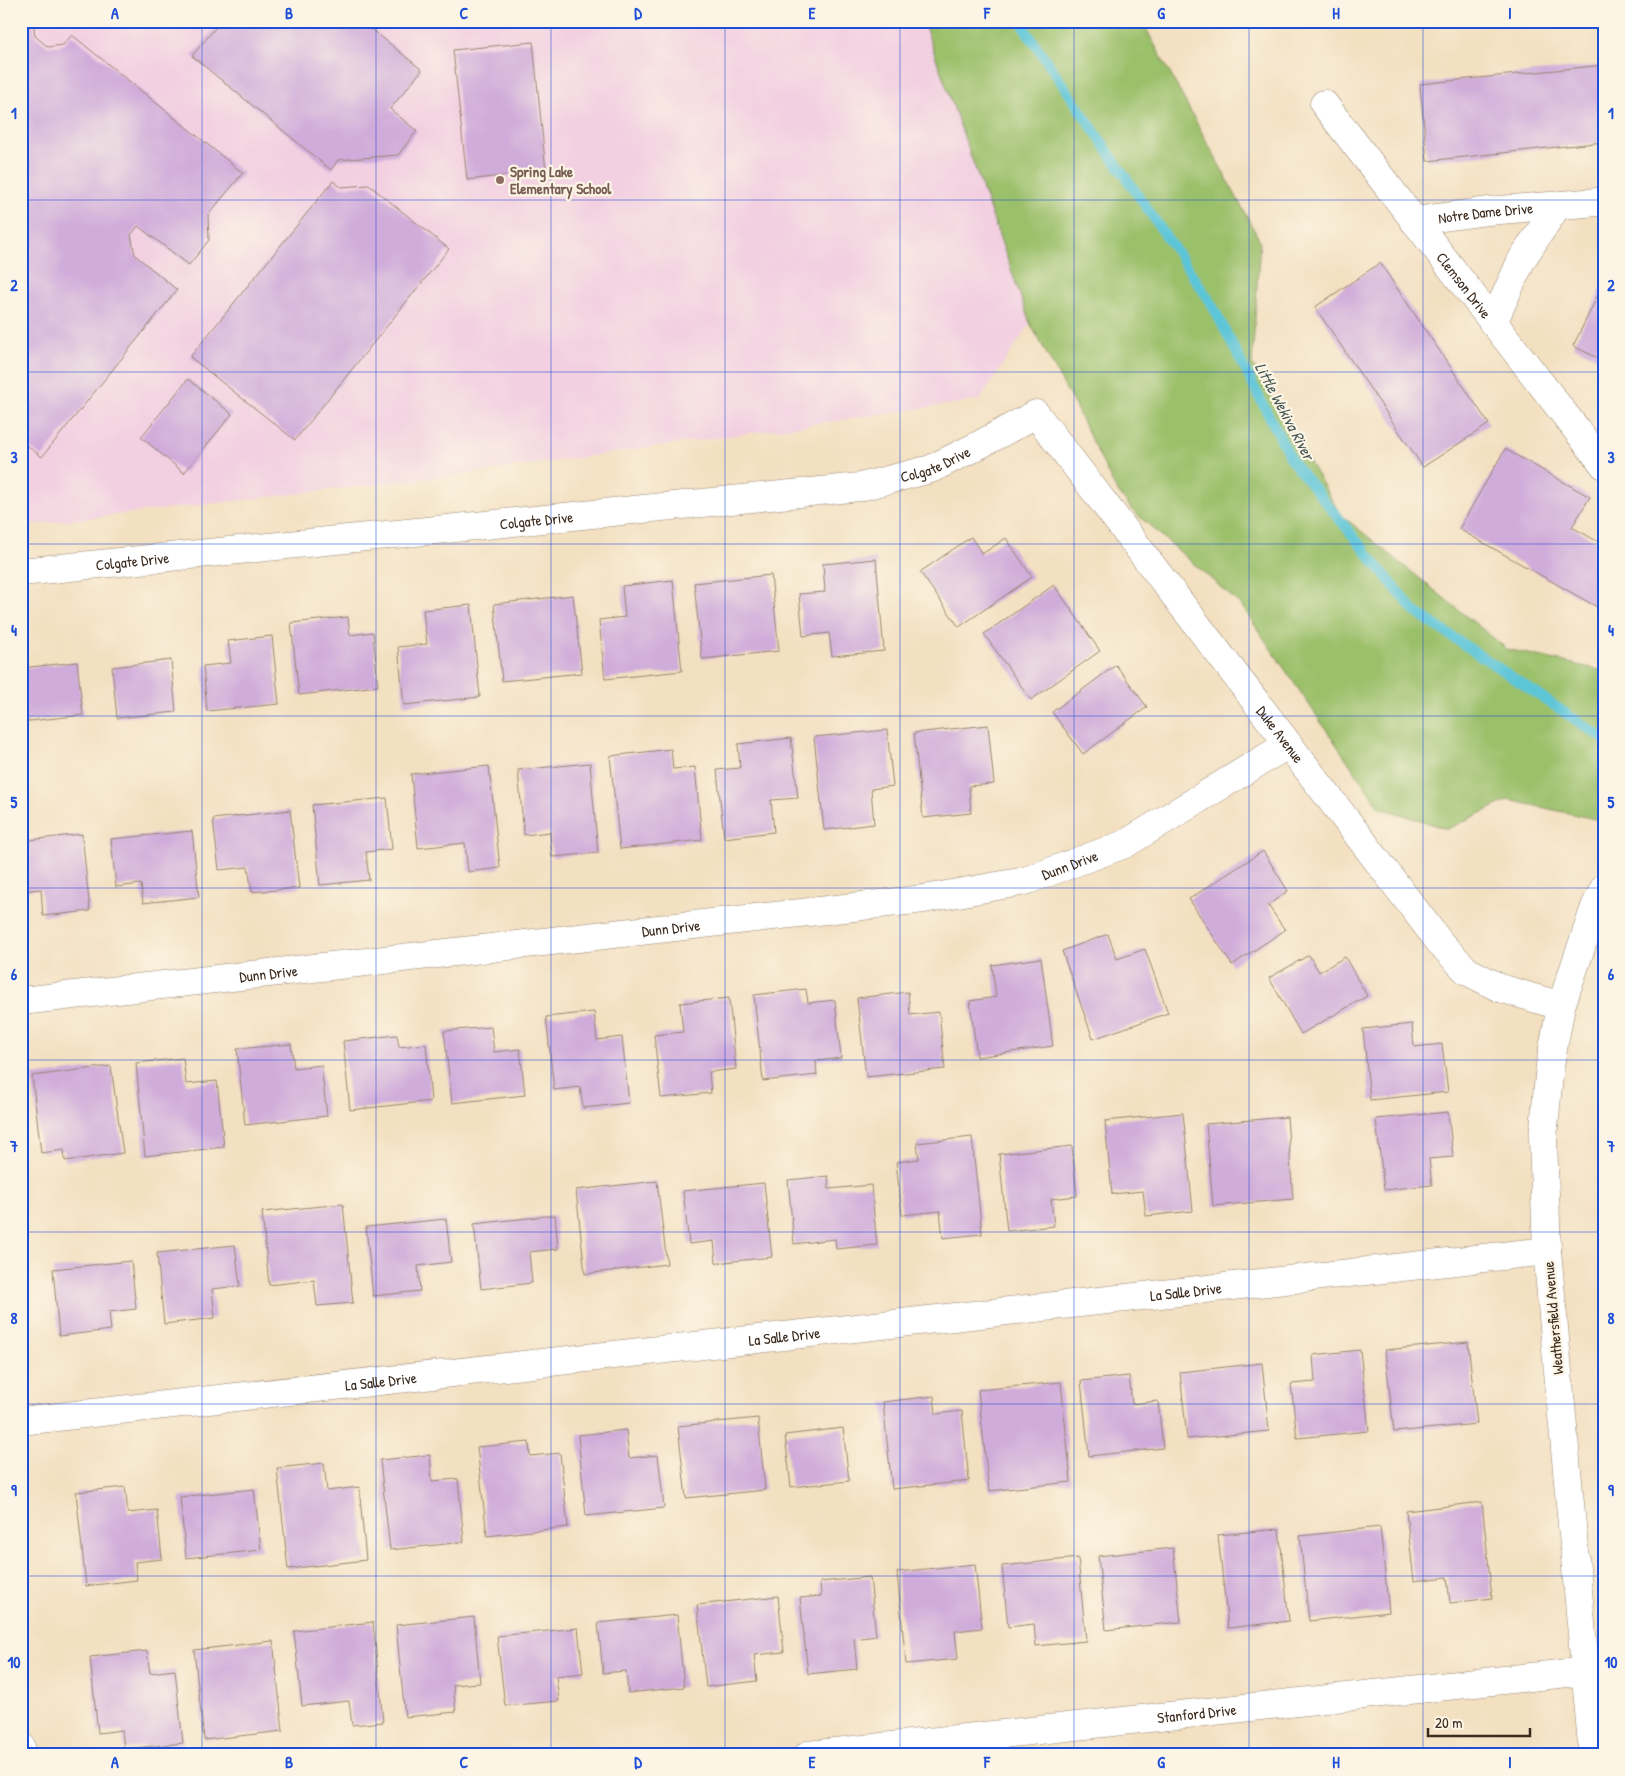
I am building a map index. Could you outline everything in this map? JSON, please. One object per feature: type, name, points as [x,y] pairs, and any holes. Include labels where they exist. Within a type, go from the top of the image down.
[{"type":"street","name":"Clemson Drive","points":[[1324,104],[1604,465]]},
{"type":"street","name":"Notre Dame Drive","points":[[1414,220],[1488,211],[1604,203]]},
{"type":"street","name":"Notre Dame Drive","points":[[1493,322],[1522,259],[1557,206]]},
{"type":"street","name":"Colgate Drive","points":[[21,572],[860,488],[931,469],[1036,414]]},
{"type":"street","name":"Duke Avenue","points":[[1036,414],[1440,944],[1467,971],[1500,988],[1561,1006]]},
{"type":"street","name":"Dunn Drive","points":[[21,1001],[924,899],[1025,881],[1125,844],[1287,745]]},
{"type":"street","name":"Weathersfield Avenue","points":[[1594,1755],[1547,1251],[1543,1138],[1550,1065],[1561,1006],[1595,907],[1604,888]]},
{"type":"street","name":"La Salle Drive","points":[[21,1421],[1547,1251]]},
{"type":"street","name":"Stanford Drive","points":[[808,1755],[1586,1671]]},
{"type":"street","points":[[21,1746],[22,1755]]},
{"type":"shaded area","name":"Spring Lake Elementary School","points":[[21,21],[923,21],[1030,323],[980,400],[465,474],[21,526]]},
{"type":"green space","points":[[923,21],[1142,21],[1260,241],[1252,364],[1340,514],[1507,649],[1604,671],[1604,821],[1509,800],[1447,829],[1379,807],[1241,605],[1133,511],[1115,488],[1075,406],[1030,323]]},
{"type":"building","points":[[21,21],[33,21],[35,36],[48,47],[63,45],[72,35],[243,173],[208,215],[209,240],[189,265],[138,226],[131,235],[135,255],[177,290],[42,457],[21,441]]},
{"type":"building","points":[[221,21],[362,21],[422,70],[390,109],[417,131],[398,155],[338,160],[331,170],[192,56]]},
{"type":"building","points":[[533,42],[546,171],[467,180],[453,50]]},
{"type":"building","points":[[1604,65],[1604,142],[1427,161],[1420,84]]},
{"type":"building","points":[[333,181],[341,187],[369,185],[449,249],[295,440],[190,357]]},
{"type":"building","points":[[1380,263],[1489,424],[1423,467],[1315,307]]},
{"type":"building","points":[[1604,283],[1604,361],[1573,346]]},
{"type":"building","points":[[188,379],[232,414],[184,473],[141,437]]},
{"type":"building","points":[[1505,449],[1590,497],[1572,527],[1604,545],[1604,611],[1459,529]]},
{"type":"building","points":[[971,537],[982,554],[1006,538],[1032,577],[959,627],[920,572]]},
{"type":"building","points":[[876,559],[884,651],[832,656],[829,633],[803,636],[799,594],[825,592],[823,564]]},
{"type":"building","points":[[771,575],[779,651],[702,659],[694,583]]},
{"type":"building","points":[[673,580],[682,671],[605,679],[599,620],[625,617],[622,586]]},
{"type":"building","points":[[1054,585],[1100,651],[1031,700],[984,634]]},
{"type":"building","points":[[573,595],[582,673],[502,681],[494,604]]},
{"type":"building","points":[[471,605],[480,697],[404,705],[398,647],[427,644],[423,610]]},
{"type":"building","points":[[348,617],[350,635],[373,632],[378,686],[299,695],[291,623]]},
{"type":"building","points":[[272,636],[279,704],[207,711],[203,666],[231,663],[228,641]]},
{"type":"building","points":[[171,660],[176,712],[117,718],[112,667]]},
{"type":"building","points":[[77,662],[83,715],[21,722],[21,668]]},
{"type":"building","points":[[1116,665],[1147,707],[1083,754],[1052,712]]},
{"type":"building","points":[[988,725],[994,784],[969,786],[971,813],[923,818],[914,733]]},
{"type":"building","points":[[887,730],[893,786],[871,789],[874,824],[824,830],[814,737]]},
{"type":"building","points":[[791,738],[798,798],[771,800],[774,832],[724,838],[717,770],[740,768],[738,744]]},
{"type":"building","points":[[671,749],[673,769],[695,767],[702,840],[620,849],[610,756]]},
{"type":"building","points":[[590,763],[598,853],[552,857],[550,832],[524,835],[518,770]]},
{"type":"building","points":[[489,766],[500,868],[468,872],[465,843],[418,848],[411,774]]},
{"type":"building","points":[[387,798],[392,849],[366,852],[369,880],[320,885],[312,805]]},
{"type":"building","points":[[290,810],[299,888],[252,892],[248,867],[219,870],[213,819]]},
{"type":"building","points":[[192,831],[199,897],[143,903],[141,884],[116,887],[111,839]]},
{"type":"building","points":[[82,834],[90,911],[43,916],[41,889],[21,891],[21,841]]},
{"type":"building","points":[[1263,851],[1288,891],[1268,905],[1285,930],[1232,965],[1189,899]]},
{"type":"building","points":[[1108,934],[1117,959],[1145,949],[1168,1013],[1093,1039],[1062,951]]},
{"type":"building","points":[[1309,955],[1319,972],[1345,957],[1367,996],[1301,1034],[1269,978]]},
{"type":"building","points":[[1041,958],[1053,1046],[977,1057],[970,1001],[996,997],[992,965]]},
{"type":"building","points":[[806,989],[808,1003],[835,1000],[841,1058],[816,1061],[817,1075],[763,1081],[754,995]]},
{"type":"building","points":[[908,992],[910,1015],[939,1012],[945,1069],[866,1077],[857,998]]},
{"type":"building","points":[[729,998],[736,1069],[709,1072],[711,1093],[661,1098],[654,1035],[683,1032],[680,1003]]},
{"type":"building","points":[[594,1012],[597,1040],[622,1037],[629,1103],[583,1108],[580,1087],[554,1090],[546,1017]]},
{"type":"building","points":[[1412,1024],[1414,1047],[1442,1044],[1448,1092],[1370,1100],[1363,1029]]},
{"type":"building","points":[[491,1027],[494,1052],[520,1049],[525,1095],[452,1103],[444,1031]]},
{"type":"building","points":[[397,1035],[399,1047],[426,1044],[431,1101],[350,1110],[343,1041]]},
{"type":"building","points":[[291,1044],[294,1068],[321,1065],[327,1116],[245,1125],[237,1049]]},
{"type":"building","points":[[183,1058],[186,1084],[217,1081],[224,1147],[145,1156],[136,1063]]},
{"type":"building","points":[[111,1066],[123,1153],[65,1161],[64,1150],[41,1153],[32,1076]]},
{"type":"building","points":[[1448,1112],[1453,1157],[1429,1159],[1432,1185],[1384,1190],[1376,1119]]},
{"type":"building","points":[[1183,1113],[1193,1211],[1146,1216],[1143,1191],[1112,1194],[1105,1121]]},
{"type":"building","points":[[1287,1117],[1293,1199],[1213,1206],[1206,1124]]},
{"type":"building","points":[[972,1137],[982,1234],[943,1238],[940,1211],[902,1215],[896,1162],[919,1159],[917,1143]]},
{"type":"building","points":[[1072,1146],[1077,1196],[1051,1199],[1054,1226],[1007,1231],[999,1154]]},
{"type":"building","points":[[828,1176],[829,1189],[871,1185],[877,1245],[836,1249],[835,1239],[794,1244],[788,1180]]},
{"type":"building","points":[[657,1181],[667,1264],[585,1274],[576,1190]]},
{"type":"building","points":[[764,1183],[772,1257],[716,1263],[714,1241],[689,1244],[683,1191]]},
{"type":"building","points":[[343,1204],[353,1303],[317,1306],[314,1280],[269,1285],[262,1212]]},
{"type":"building","points":[[555,1215],[558,1249],[529,1252],[532,1283],[481,1289],[474,1224]]},
{"type":"building","points":[[446,1219],[451,1262],[418,1266],[420,1291],[373,1296],[366,1227]]},
{"type":"building","points":[[235,1245],[240,1286],[212,1289],[215,1318],[164,1324],[157,1253]]},
{"type":"building","points":[[131,1261],[136,1309],[109,1312],[111,1330],[59,1336],[53,1269]]},
{"type":"building","points":[[1468,1342],[1477,1424],[1394,1432],[1385,1350]]},
{"type":"building","points":[[1360,1350],[1369,1431],[1297,1438],[1291,1384],[1315,1382],[1313,1355]]},
{"type":"building","points":[[1262,1363],[1269,1431],[1187,1439],[1180,1372]]},
{"type":"building","points":[[1129,1376],[1132,1404],[1158,1401],[1163,1448],[1089,1456],[1081,1381]]},
{"type":"building","points":[[1061,1382],[1071,1482],[989,1491],[978,1390]]},
{"type":"building","points":[[934,1396],[936,1414],[962,1411],[969,1481],[892,1489],[883,1402]]},
{"type":"building","points":[[758,1418],[765,1490],[686,1498],[678,1426]]},
{"type":"building","points":[[843,1428],[849,1481],[791,1487],[785,1435]]},
{"type":"building","points":[[626,1430],[629,1458],[658,1455],[664,1508],[586,1516],[578,1435]]},
{"type":"building","points":[[529,1442],[530,1456],[560,1453],[568,1527],[487,1536],[477,1447]]},
{"type":"building","points":[[430,1455],[432,1481],[458,1479],[464,1542],[390,1550],[380,1460]]},
{"type":"building","points":[[324,1463],[327,1491],[359,1487],[366,1560],[288,1569],[277,1468]]},
{"type":"building","points":[[125,1487],[128,1513],[157,1510],[162,1559],[135,1562],[137,1580],[86,1586],[76,1492]]},
{"type":"building","points":[[254,1489],[261,1550],[186,1558],[180,1497]]},
{"type":"building","points":[[1482,1502],[1492,1598],[1450,1603],[1447,1577],[1414,1581],[1406,1511]]},
{"type":"building","points":[[1380,1527],[1389,1612],[1309,1621],[1300,1536]]},
{"type":"building","points":[[1279,1529],[1289,1621],[1228,1628],[1218,1535]]},
{"type":"building","points":[[1173,1548],[1181,1622],[1106,1630],[1098,1556]]},
{"type":"building","points":[[1078,1558],[1086,1641],[1036,1646],[1034,1624],[1008,1627],[1002,1566]]},
{"type":"building","points":[[975,1564],[982,1628],[955,1631],[958,1659],[906,1664],[897,1572]]},
{"type":"building","points":[[870,1577],[876,1636],[854,1639],[857,1669],[808,1674],[800,1598],[821,1596],[820,1582]]},
{"type":"building","points":[[778,1596],[784,1652],[754,1655],[757,1681],[706,1687],[697,1605]]},
{"type":"building","points":[[677,1615],[684,1687],[628,1693],[626,1671],[603,1673],[598,1623]]},
{"type":"building","points":[[474,1617],[480,1683],[453,1685],[456,1712],[405,1717],[396,1625]]},
{"type":"building","points":[[373,1622],[383,1722],[352,1725],[349,1701],[302,1706],[294,1631]]},
{"type":"building","points":[[578,1628],[583,1673],[556,1676],[559,1701],[505,1706],[497,1636]]},
{"type":"building","points":[[273,1641],[283,1731],[204,1740],[194,1650]]},
{"type":"building","points":[[147,1651],[150,1673],[175,1670],[183,1743],[124,1749],[122,1730],[98,1733],[90,1657]]},
{"type":"waterway","name":"Little Wekiva River","points":[[1022,21],[1025,29],[1210,301],[1292,461],[1414,611],[1604,739]]},
{"type":"place","name":"Spring Lake Elementary School","points":[[500,180]]}]
